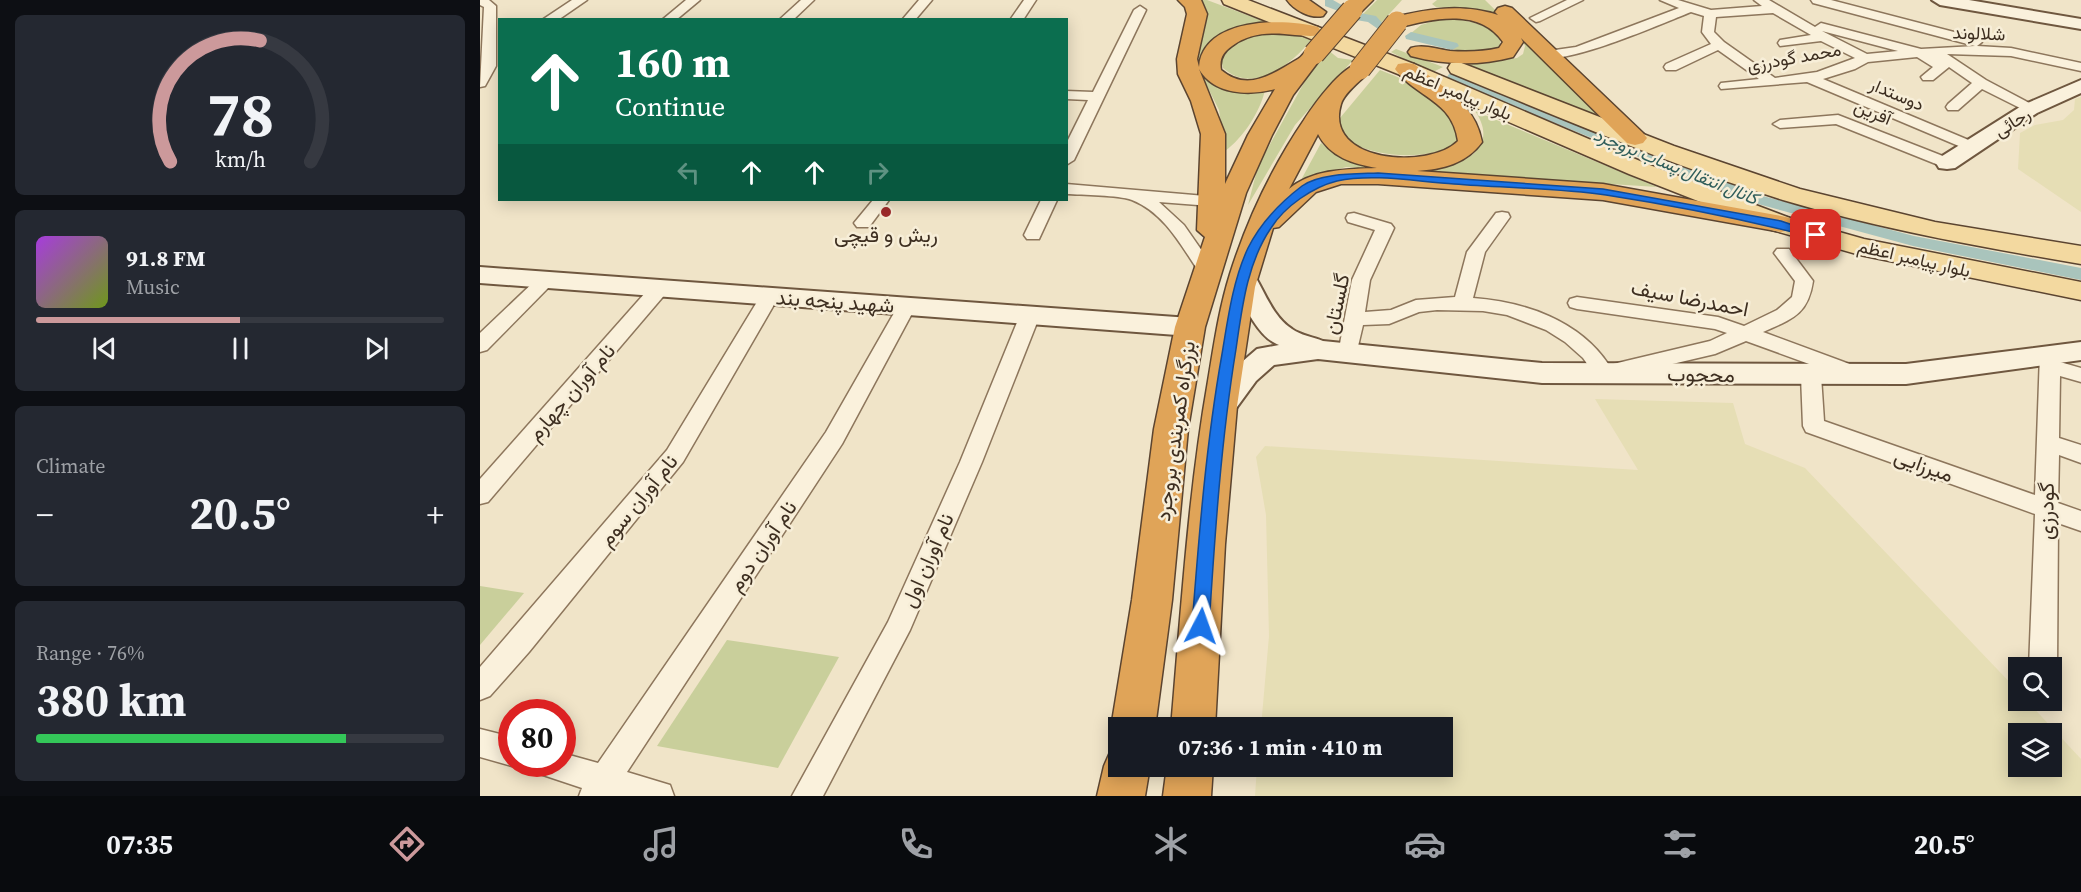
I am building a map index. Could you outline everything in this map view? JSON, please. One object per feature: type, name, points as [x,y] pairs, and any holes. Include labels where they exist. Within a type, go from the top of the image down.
[{"type":"highway","points":[[1187,0],[1194,4],[1197,14],[1187,59],[1189,74],[1202,101],[1213,134],[1208,271]]},
{"type":"highway","points":[[1296,0],[1313,32]]},
{"type":"highway","points":[[1397,22],[1417,0]]},
{"type":"highway","points":[[1493,0],[1635,138]]},
{"type":"highway","points":[[1358,27],[1428,15],[1466,13],[1493,21],[1505,29],[1513,42],[1506,52],[1483,58],[1412,61]]},
{"type":"highway","name":"بزرگراه کمربندی بروجرد","points":[[1135,717],[1152,600],[1171,429],[1190,327],[1233,193],[1313,32],[1358,27],[1331,99],[1302,142],[1273,199],[1248,263],[1219,410],[1209,504],[1194,717]]},
{"type":"highway","points":[[1331,99],[1327,112],[1329,133],[1340,148],[1348,152],[1407,165],[1442,161],[1455,155],[1470,142],[1470,134],[1462,115],[1412,61]]},
{"type":"highway","points":[[1248,263],[1268,224],[1307,187],[1339,177],[1470,181],[1603,192],[1781,224]]},
{"type":"highway","points":[[1121,796],[1124,777]]},
{"type":"highway","points":[[1186,796],[1189,777]]},
{"type":"main road","points":[[1231,0],[1313,32]]},
{"type":"main road","points":[[1281,0],[1313,32]]},
{"type":"main road","name":"بلوار پیامبر اعظم","points":[[1313,32],[1358,27],[1412,61],[1638,169],[1781,224],[1860,247],[1996,277],[2081,291]]},
{"type":"main road","name":"بلوار پیامبر اعظم","points":[[1412,61],[1635,138],[1744,179],[1840,208],[1960,235],[2081,255]]},
{"type":"street","points":[[480,0],[490,6],[494,46],[494,66],[480,82]]},
{"type":"street","points":[[551,18],[581,0]]},
{"type":"street","points":[[671,18],[694,0]]},
{"type":"street","points":[[787,18],[808,0]]},
{"type":"street","points":[[910,18],[926,0]]},
{"type":"street","points":[[1017,18],[1030,0]]},
{"type":"street","points":[[1536,18],[1577,0]]},
{"type":"street","points":[[1666,0],[1710,14],[1774,9]]},
{"type":"street","points":[[1760,0],[1822,37],[1870,58]]},
{"type":"street","points":[[1817,0],[1860,5],[2011,52]]},
{"type":"street","points":[[1940,0],[1975,3],[2081,24]]},
{"type":"street","points":[[1548,55],[1578,51],[1691,8]]},
{"type":"street","points":[[1068,156],[1140,10]]},
{"type":"street","points":[[1710,14],[1708,33],[1719,45],[1772,82]]},
{"type":"street","points":[[1796,21],[1919,52],[1942,68],[1928,77]]},
{"type":"street","points":[[1785,43],[1822,37]]},
{"type":"street","points":[[1671,67],[1719,45]]},
{"type":"street","points":[[1933,51],[1981,83],[2030,109]]},
{"type":"street","name":"شلالوند","points":[[1870,58],[1933,51],[2011,52],[2081,67]]},
{"type":"street","name":"محمد گودرزی","points":[[1726,86],[1772,82],[1837,71],[1870,58]]},
{"type":"street","name":"دوستدار","points":[[1806,77],[1973,147]]},
{"type":"street","points":[[1953,107],[1981,83]]},
{"type":"street","name":"رجائی","points":[[1947,163],[2030,109],[2081,86]]},
{"type":"street","points":[[1068,94],[1097,96]]},
{"type":"street","name":"آفرین","points":[[1780,124],[1838,119],[1947,163]]},
{"type":"street","points":[[1068,189],[1211,201]]},
{"type":"street","points":[[1132,194],[1166,214],[1208,271]]},
{"type":"street","points":[[863,223],[880,201]]},
{"type":"street","points":[[1033,235],[1048,201]]},
{"type":"street","points":[[1462,303],[1476,252],[1502,217]]},
{"type":"street","name":"گلستان","points":[[1348,354],[1361,280],[1385,228],[1353,218]]},
{"type":"street","points":[[1354,318],[1384,319],[1414,306],[1462,303],[1510,309],[1537,318],[1574,339],[1588,350],[1604,373],[1715,347],[1784,315],[1801,299],[1804,281],[1783,253]]},
{"type":"street","points":[[1248,263],[1260,310],[1275,330],[1284,337],[1320,350]]},
{"type":"street","name":"شهید پنجه بند","points":[[480,275],[1190,327]]},
{"type":"street","points":[[480,345],[546,280]]},
{"type":"street","name":"نام آوران چهارم","points":[[480,495],[660,288]]},
{"type":"street","name":"نام آوران سوم","points":[[480,687],[520,643],[675,456],[770,296]]},
{"type":"street","name":"احمدرضا سیف","points":[[1577,303],[1718,323],[1859,375]]},
{"type":"street","name":"نام آوران دوم","points":[[600,788],[834,438],[907,306]]},
{"type":"street","name":"نام آوران اول","points":[[807,796],[897,630],[971,462],[1030,315]]},
{"type":"street","points":[[1219,410],[1246,374],[1267,356],[1320,350]]},
{"type":"street","name":"محجوب","points":[[1320,350],[1542,373],[1811,375],[1906,375],[2050,360],[2081,351]]},
{"type":"street","points":[[2050,360],[2081,375]]},
{"type":"street","name":"گودرزی","points":[[2043,657],[2050,360]]},
{"type":"street","name":"میرزایی","points":[[1811,375],[1814,426],[2081,521]]},
{"type":"street","points":[[2048,443],[2081,454]]},
{"type":"street","points":[[480,743],[498,748]]},
{"type":"street","points":[[576,776],[600,788],[659,796]]},
{"type":"shaded area","points":[[2081,97],[2081,212],[2018,169],[2020,133],[2035,125],[2063,120],[2074,110],[2075,99]]},
{"type":"shaded area","points":[[1595,399],[1733,403],[1745,444],[1805,468],[2008,680],[2008,711],[2036,711],[2047,723],[2008,723],[2008,777],[2062,777],[2062,739],[2081,759],[2081,796],[1255,796],[1256,777],[1453,777],[1453,717],[1262,717],[1269,636],[1266,515],[1256,457],[1265,446],[1638,470]]},
{"type":"green space","points":[[1202,0],[1271,24],[1263,25],[1203,62],[1246,92],[1265,90],[1250,124],[1225,151],[1219,110],[1196,64],[1207,11]]},
{"type":"green space","points":[[1377,0],[1402,0],[1381,23],[1374,17],[1361,16]]},
{"type":"green space","points":[[1437,0],[1485,0],[1605,118],[1466,65],[1517,58],[1523,54],[1525,46],[1520,36],[1471,10],[1436,7],[1432,4]]},
{"type":"green space","points":[[1441,19],[1465,21],[1486,27],[1500,36],[1500,46],[1495,51],[1451,49],[1430,44],[1410,34],[1421,25]]},
{"type":"green space","points":[[1277,31],[1306,36],[1311,40],[1293,59],[1259,78],[1247,79],[1235,76],[1223,68],[1221,58],[1238,41]]},
{"type":"green space","points":[[1396,49],[1443,67],[1431,73],[1391,52]]},
{"type":"green space","points":[[1328,50],[1338,58],[1353,60],[1295,125],[1248,205],[1258,166],[1316,61]]},
{"type":"green space","points":[[1380,70],[1419,88],[1439,103],[1447,113],[1459,140],[1455,147],[1428,154],[1402,155],[1376,152],[1349,143],[1340,126],[1340,118]]},
{"type":"green space","points":[[1475,111],[1657,187],[1346,167],[1301,180],[1321,143],[1335,152],[1378,166],[1427,169],[1449,166],[1468,158],[1480,146],[1483,128]]},
{"type":"green space","points":[[480,586],[524,593],[480,645]]},
{"type":"green space","points":[[727,640],[839,657],[778,768],[657,746]]},
{"type":"waterway","name":"کانال انتقال پساب بروجرد","points":[[1329,3],[1341,8]]},
{"type":"waterway","name":"کانال انتقال پساب بروجرد","points":[[1360,17],[1372,19],[1378,25]]},
{"type":"waterway","name":"کانال انتقال پساب بروجرد","points":[[1411,36],[1452,46]]},
{"type":"waterway","name":"کانال انتقال پساب بروجرد","points":[[1454,77],[1753,198],[1913,241],[2081,274]]},
{"type":"place","name":"ریش و قیچی","points":[[886,212]]},
{"type":"route","points":[[1201,626],[1209,504],[1220,404],[1238,296],[1254,248],[1268,224],[1307,187],[1339,177],[1378,176],[1603,192],[1699,207],[1781,224],[1816,235]]}]
